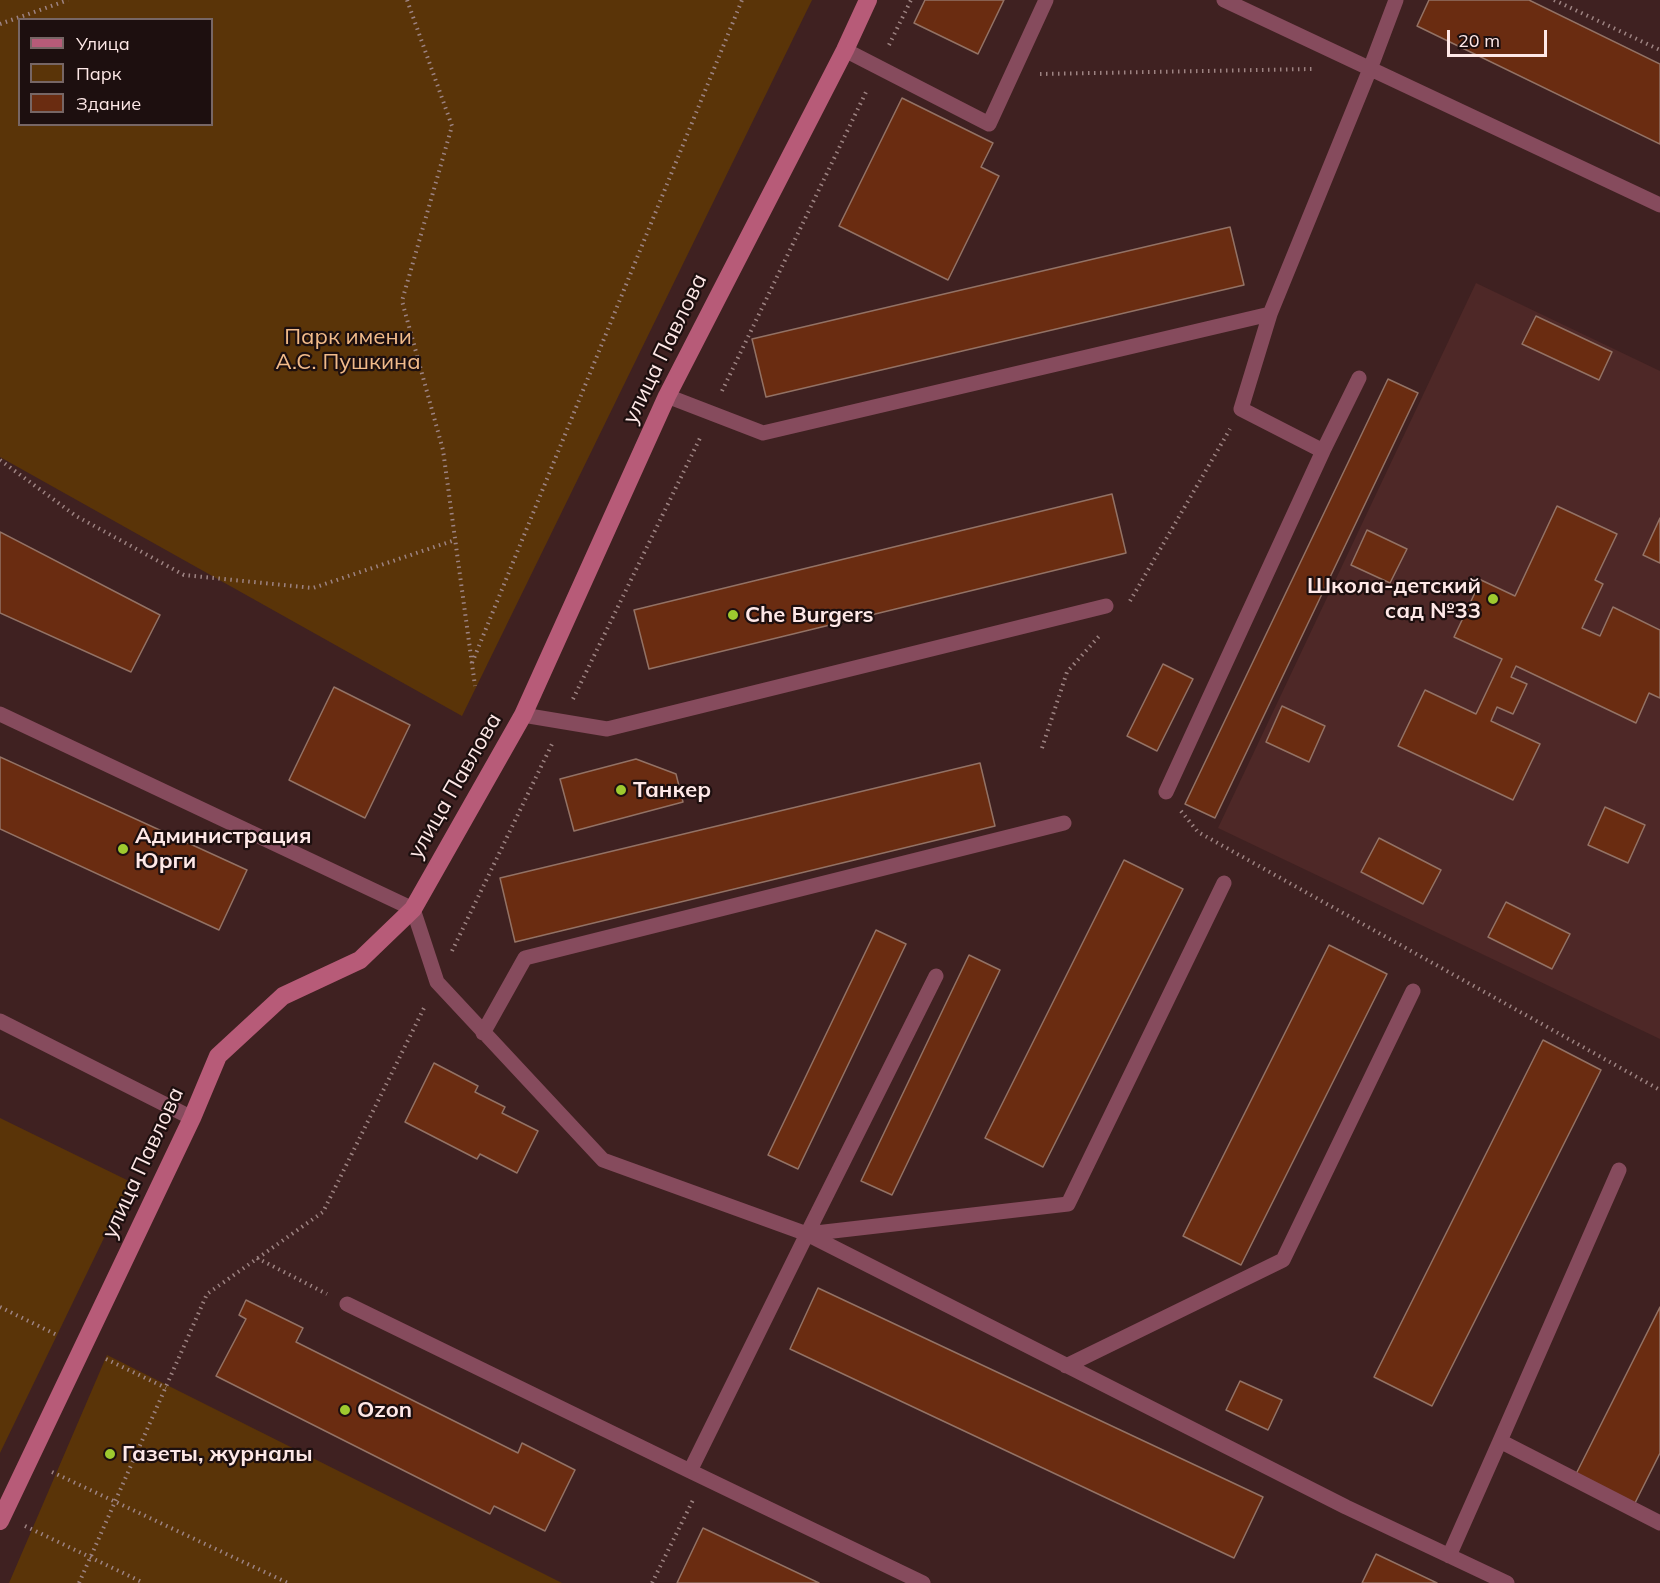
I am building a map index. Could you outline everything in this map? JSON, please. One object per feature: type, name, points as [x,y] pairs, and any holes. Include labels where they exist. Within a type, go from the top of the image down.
[{"type":"street","name":"улица Павлова","points":[[1,1518],[192,1118],[218,1056],[283,996],[360,960],[413,909],[523,715],[667,396],[845,50],[868,0]]},
{"type":"lane","points":[[845,50],[989,124],[1046,0]]},
{"type":"lane","points":[[1224,0],[1660,205]]},
{"type":"lane","points":[[1323,451],[1241,409],[1270,314],[1370,69],[1395,0]]},
{"type":"lane","points":[[667,396],[763,433],[1270,314]]},
{"type":"lane","points":[[1166,792],[1359,378]]},
{"type":"lane","points":[[523,715],[607,729],[1106,606]]},
{"type":"lane","points":[[0,714],[413,909],[437,982],[603,1160],[807,1234],[1346,1508],[1508,1583]]},
{"type":"lane","points":[[483,1033],[525,958],[1064,823]]},
{"type":"lane","points":[[807,1234],[1068,1203],[1224,884]]},
{"type":"lane","points":[[690,1471],[936,976]]},
{"type":"lane","points":[[1066,1366],[1283,1260],[1413,991]]},
{"type":"lane","points":[[0,1021],[192,1118]]},
{"type":"lane","points":[[1449,1556],[1619,1170]]},
{"type":"lane","points":[[347,1304],[923,1583]]},
{"type":"lane","points":[[1500,1441],[1660,1523]]},
{"type":"path","points":[[0,24],[68,0]]},
{"type":"path","points":[[407,0],[452,126],[402,301],[443,450],[476,686]]},
{"type":"path","points":[[472,663],[742,0]]},
{"type":"path","points":[[79,1583],[207,1294],[323,1212],[437,982],[911,0]]},
{"type":"path","points":[[1554,0],[1660,50]]},
{"type":"path","points":[[1012,74],[1322,69]]},
{"type":"path","points":[[1130,602],[1241,409]]},
{"type":"path","points":[[0,460],[76,516],[184,575],[313,588],[455,540]]},
{"type":"path","points":[[1042,748],[1067,672],[1106,628]]},
{"type":"path","points":[[1166,792],[1198,832],[1660,1090]]},
{"type":"path","points":[[257,1258],[347,1304]]},
{"type":"path","points":[[29,1461],[288,1583]]},
{"type":"path","points":[[652,1583],[704,1478]]},
{"type":"path","points":[[1,1518],[144,1583]]},
{"type":"shaded area","name":"Школа-детский сад №33","points":[[1476,283],[1660,371],[1660,1039],[1218,828]]},
{"type":"green space","name":"Парк имени А.С. Пушкина","points":[[0,0],[812,0],[462,716],[0,457]]},
{"type":"green space","points":[[0,1118],[131,1182],[0,1453]]},
{"type":"green space","points":[[107,1355],[562,1583],[9,1583]]},
{"type":"building","points":[[925,0],[1004,0],[978,54],[914,23]]},
{"type":"building","points":[[1429,0],[1529,0],[1660,64],[1660,144],[1417,26]]},
{"type":"building","points":[[902,98],[993,143],[981,167],[999,176],[948,280],[839,226]]},
{"type":"building","points":[[1230,227],[1244,285],[766,397],[752,339]]},
{"type":"building","points":[[1536,316],[1612,352],[1599,380],[1522,344]]},
{"type":"building","points":[[1388,379],[1418,393],[1215,818],[1185,804]]},
{"type":"building","points":[[1112,494],[1126,553],[649,669],[634,610]]},
{"type":"building","points":[[1557,506],[1617,534],[1595,580],[1603,584],[1582,628],[1600,636],[1613,607],[1660,630],[1660,698],[1649,693],[1636,723],[1516,666],[1511,677],[1527,684],[1513,714],[1497,707],[1491,721],[1540,744],[1513,800],[1398,746],[1425,690],[1476,714],[1502,659],[1454,637],[1481,580],[1515,596]]},
{"type":"building","points":[[1660,518],[1660,563],[1643,555]]},
{"type":"building","points":[[1367,530],[1407,549],[1390,583],[1351,565]]},
{"type":"building","points":[[0,532],[160,615],[131,672],[0,613]]},
{"type":"building","points":[[1163,664],[1193,679],[1157,751],[1127,736]]},
{"type":"building","points":[[334,687],[410,725],[365,818],[289,780]]},
{"type":"building","points":[[1282,706],[1325,726],[1309,762],[1266,742]]},
{"type":"building","name":"Администрация Юрги","points":[[0,757],[247,870],[219,930],[0,829]]},
{"type":"building","points":[[636,759],[676,774],[683,802],[574,831],[560,779]]},
{"type":"building","points":[[980,763],[995,826],[515,942],[500,878]]},
{"type":"building","points":[[1605,807],[1645,825],[1628,863],[1588,845]]},
{"type":"building","points":[[1379,838],[1441,870],[1423,904],[1361,872]]},
{"type":"building","points":[[1124,860],[1183,889],[1043,1167],[985,1138]]},
{"type":"building","points":[[1506,902],[1570,934],[1552,969],[1488,937]]},
{"type":"building","points":[[876,930],[906,944],[798,1169],[768,1155]]},
{"type":"building","points":[[1329,945],[1387,974],[1241,1265],[1183,1236]]},
{"type":"building","points":[[969,955],[1000,970],[892,1195],[861,1181]]},
{"type":"building","points":[[1543,1040],[1601,1070],[1432,1406],[1374,1377]]},
{"type":"building","points":[[434,1063],[478,1086],[475,1092],[505,1107],[502,1113],[538,1131],[517,1173],[480,1154],[477,1159],[405,1122]]},
{"type":"building","points":[[818,1288],[1263,1497],[1234,1558],[790,1349]]},
{"type":"building","points":[[246,1300],[303,1328],[296,1342],[518,1453],[522,1443],[575,1470],[545,1531],[494,1506],[490,1514],[216,1376],[246,1319],[239,1315]]},
{"type":"building","points":[[1660,1307],[1660,1453],[1634,1505],[1575,1476]]},
{"type":"building","points":[[1240,1381],[1282,1400],[1268,1430],[1226,1410]]},
{"type":"building","points":[[703,1528],[819,1583],[677,1583]]},
{"type":"building","points":[[1376,1554],[1437,1583],[1362,1583]]},
{"type":"place","name":"Школа-детский сад №33","points":[[1493,599]]},
{"type":"place","name":"Che Burgers","points":[[733,615]]},
{"type":"place","name":"Танкер","points":[[621,790]]},
{"type":"place","name":"Администрация Юрги","points":[[123,849]]},
{"type":"place","name":"Ozon","points":[[345,1410]]},
{"type":"place","name":"Газеты, журналы","points":[[110,1454]]}]
